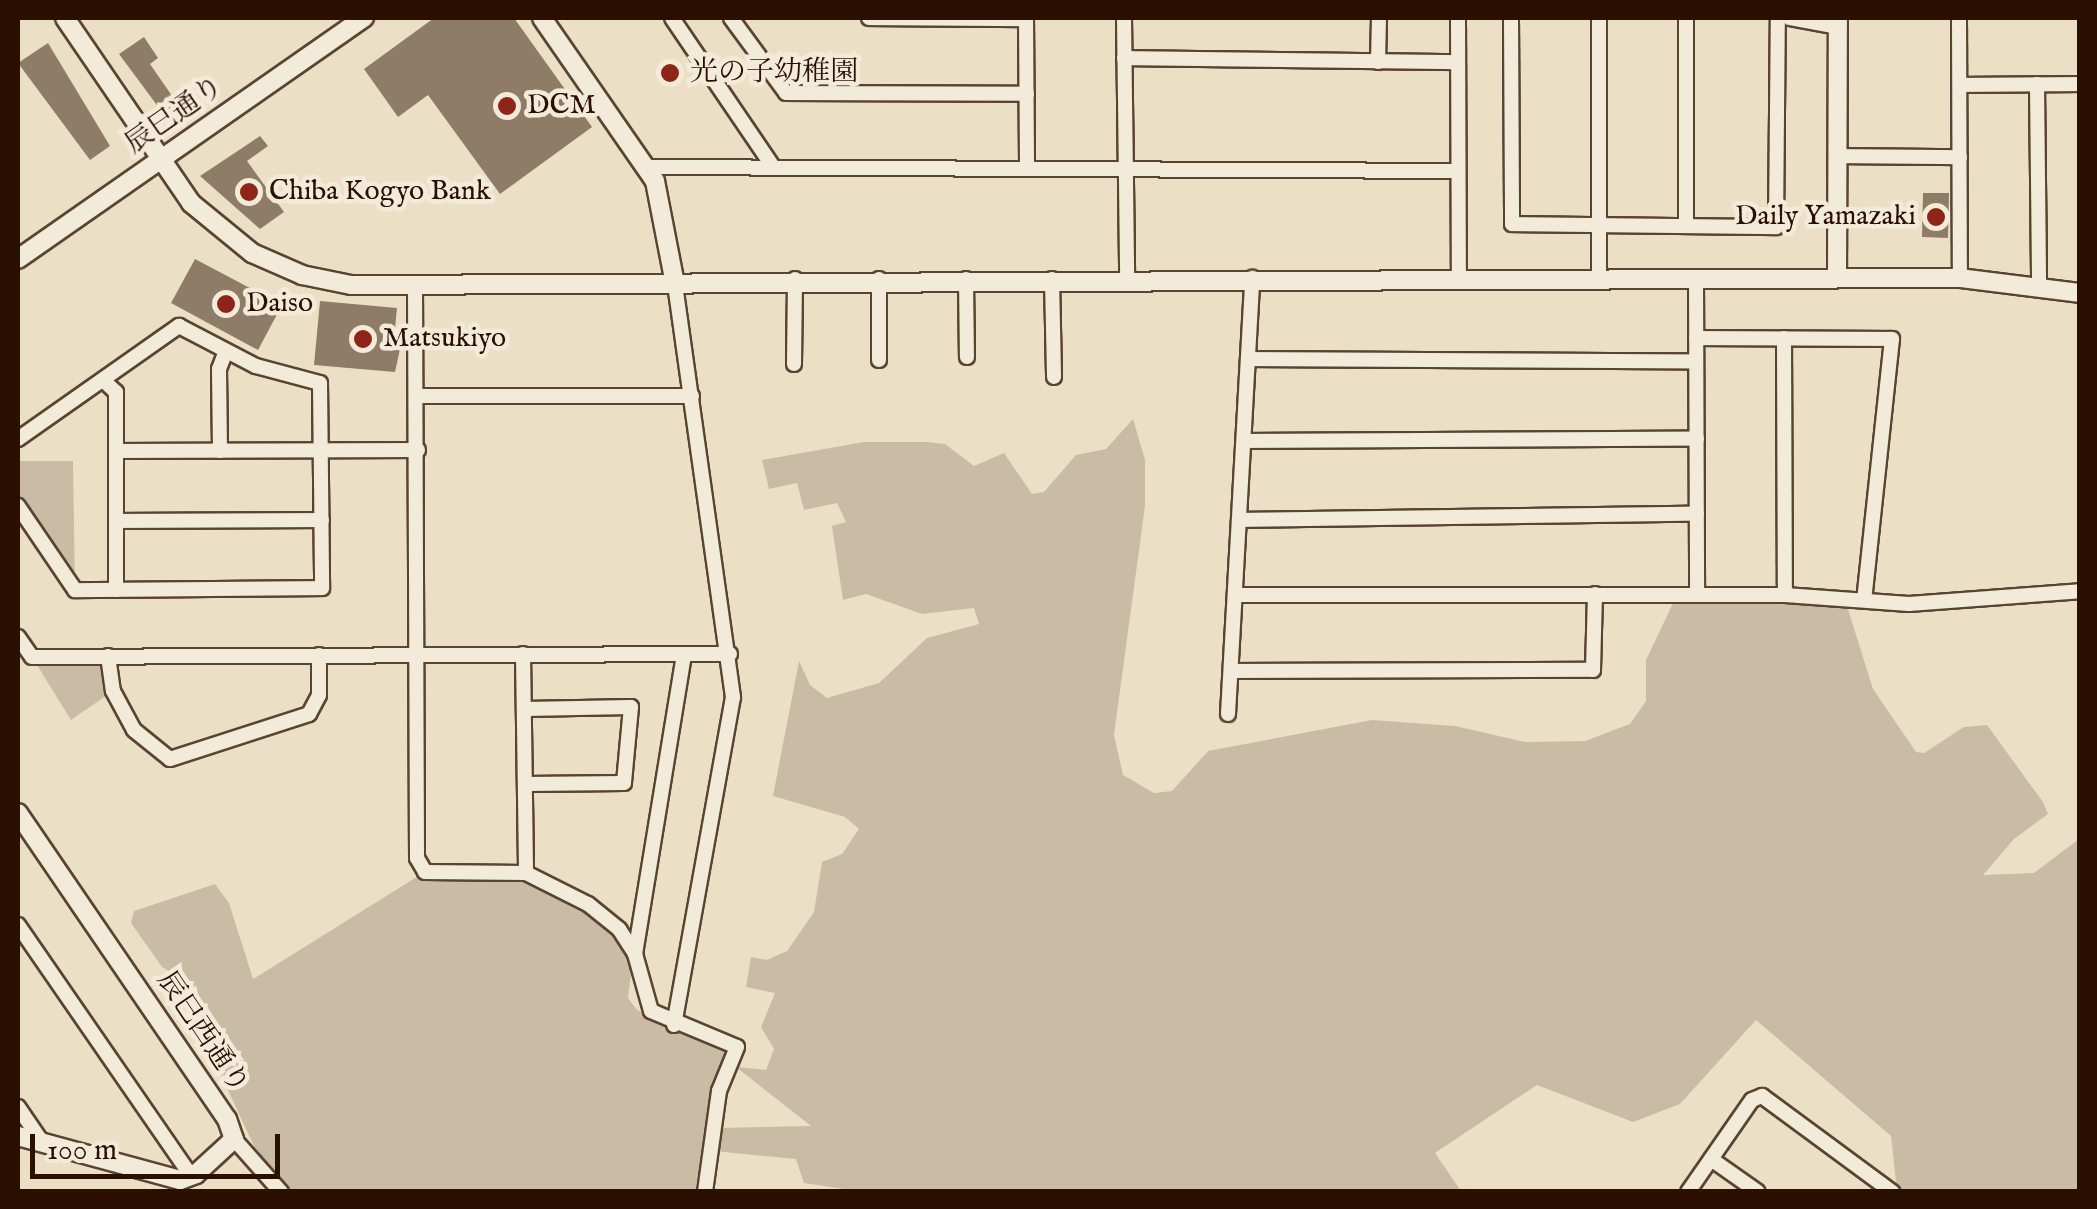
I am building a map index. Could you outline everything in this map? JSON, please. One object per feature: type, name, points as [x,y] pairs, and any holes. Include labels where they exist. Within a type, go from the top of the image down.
[{"type":"street","points":[[64,18],[191,203],[264,258],[327,281],[415,285],[675,284],[795,279],[1960,278],[2080,294]]},
{"type":"street","name":"辰巳通り","points":[[18,260],[364,18]]},
{"type":"street","points":[[672,18],[774,168]]},
{"type":"street","points":[[732,18],[786,93],[1027,94]]},
{"type":"street","points":[[869,18],[1026,18],[1028,169]]},
{"type":"street","points":[[1124,18],[1127,279]]},
{"type":"street","points":[[1378,62],[1379,18]]},
{"type":"street","points":[[1458,18],[1458,278]]},
{"type":"street","points":[[1511,18],[1512,224],[1776,227],[1778,18]]},
{"type":"street","points":[[1598,18],[1598,278]]},
{"type":"street","points":[[1686,18],[1686,226]]},
{"type":"street","points":[[1789,18],[1838,22],[1838,278]]},
{"type":"street","points":[[1960,18],[1960,278]]},
{"type":"street","points":[[548,20],[660,194],[730,654],[733,697],[674,1025]]},
{"type":"street","points":[[1124,58],[1458,62]]},
{"type":"street","points":[[2037,84],[2039,287]]},
{"type":"street","points":[[1960,85],[2080,84]]},
{"type":"street","points":[[1838,156],[1960,157]]},
{"type":"street","points":[[646,167],[1457,171]]},
{"type":"street","points":[[1228,714],[1242,520],[1252,278]]},
{"type":"street","points":[[1696,278],[1697,594]]},
{"type":"street","points":[[794,364],[795,279]]},
{"type":"street","points":[[878,279],[879,360]]},
{"type":"street","points":[[966,279],[967,358]]},
{"type":"street","points":[[1052,279],[1054,377]]},
{"type":"street","points":[[415,285],[417,858],[425,872],[526,873],[588,904],[619,929],[635,954],[651,1011],[674,1025],[737,1047],[719,1091],[706,1192]]},
{"type":"street","points":[[18,439],[179,326],[225,353],[320,383],[322,588],[75,590],[18,506]]},
{"type":"street","points":[[1696,338],[1892,339],[1864,600]]},
{"type":"street","points":[[1784,338],[1785,595]]},
{"type":"street","points":[[220,451],[219,369],[225,353]]},
{"type":"street","points":[[1249,359],[1696,361]]},
{"type":"street","points":[[102,380],[116,392],[116,590]]},
{"type":"street","points":[[418,396],[692,396]]},
{"type":"street","points":[[1246,441],[1696,439]]},
{"type":"street","points":[[117,451],[418,450]]},
{"type":"street","points":[[1242,520],[1697,514]]},
{"type":"street","points":[[116,521],[322,520]]},
{"type":"street","points":[[1237,595],[1785,595],[1908,604],[2080,592]]},
{"type":"street","points":[[1233,671],[1593,670],[1596,594]]},
{"type":"street","points":[[18,636],[32,656],[730,654]]},
{"type":"street","points":[[108,656],[114,690],[134,730],[170,759],[309,714],[319,696],[319,654]]},
{"type":"street","points":[[523,654],[526,873]]},
{"type":"street","points":[[635,954],[684,654]]},
{"type":"street","points":[[525,709],[631,707],[624,783],[526,784]]},
{"type":"street","name":"辰巳西通り","points":[[18,813],[228,1119],[234,1140],[192,1177]]},
{"type":"street","points":[[18,925],[192,1177]]},
{"type":"street","points":[[1688,1192],[1752,1100],[1768,1097],[1892,1192]]},
{"type":"street","points":[[18,1108],[42,1142]]},
{"type":"street","points":[[18,1136],[170,1178],[192,1177]]},
{"type":"street","points":[[234,1140],[282,1192]]},
{"type":"street","points":[[1711,1158],[1758,1192]]},
{"type":"shaded area","points":[[1133,419],[1145,460],[1145,506],[1114,735],[1123,775],[1154,793],[1172,791],[1208,751],[1372,720],[1455,726],[1525,742],[1585,741],[1630,724],[1646,701],[1646,660],[1675,599],[1847,606],[1873,689],[1916,752],[1924,753],[1964,727],[1987,725],[2043,802],[2048,814],[2014,839],[1983,875],[2034,873],[2079,839],[2079,1191],[1897,1191],[1891,1136],[1756,1020],[1680,1104],[1633,1122],[1537,1085],[1435,1153],[1461,1191],[857,1191],[804,1183],[796,1159],[714,1151],[717,1128],[811,1126],[736,1067],[766,1070],[774,1049],[761,1027],[775,993],[746,987],[751,957],[767,960],[787,951],[814,912],[822,862],[842,854],[859,829],[845,817],[773,796],[799,661],[810,685],[827,698],[879,683],[927,638],[979,624],[974,608],[922,614],[866,594],[843,600],[832,526],[846,522],[837,503],[804,510],[797,483],[769,489],[762,460],[864,442],[945,444],[974,466],[1004,453],[1032,494],[1044,492],[1076,455],[1106,449]]},
{"type":"shaded area","points":[[18,461],[73,461],[75,590],[18,506]]},
{"type":"shaded area","points":[[108,656],[113,691],[71,720],[32,657]]},
{"type":"shaded area","points":[[423,873],[525,879],[568,895],[621,941],[632,965],[628,998],[637,1010],[728,1051],[713,1092],[699,1191],[287,1191],[254,1146],[190,1009],[191,984],[162,967],[131,923],[134,911],[215,884],[229,903],[253,979]]},
{"type":"building","name":"DCM","points":[[434,18],[514,18],[592,127],[500,194],[428,95],[398,117],[364,69]]},
{"type":"building","points":[[144,37],[158,58],[150,64],[179,106],[165,116],[119,54]]},
{"type":"building","points":[[48,43],[110,146],[90,160],[18,63]]},
{"type":"building","points":[[260,136],[268,146],[247,161],[284,212],[260,229],[200,176]]},
{"type":"building","points":[[1923,193],[1949,193],[1948,238],[1922,237]]},
{"type":"building","name":"Daiso","points":[[195,259],[282,305],[258,350],[171,303]]},
{"type":"building","points":[[320,301],[397,308],[394,339],[402,340],[395,372],[314,365]]},
{"type":"place","name":"光の子幼稚園","points":[[670,73]]},
{"type":"place","name":"DCM","points":[[507,106]]},
{"type":"place","name":"Chiba Kogyo Bank","points":[[249,192]]},
{"type":"place","name":"Daily Yamazaki","points":[[1936,217]]},
{"type":"place","name":"Daiso","points":[[226,304]]},
{"type":"place","name":"Matsukiyo","points":[[363,339]]}]
